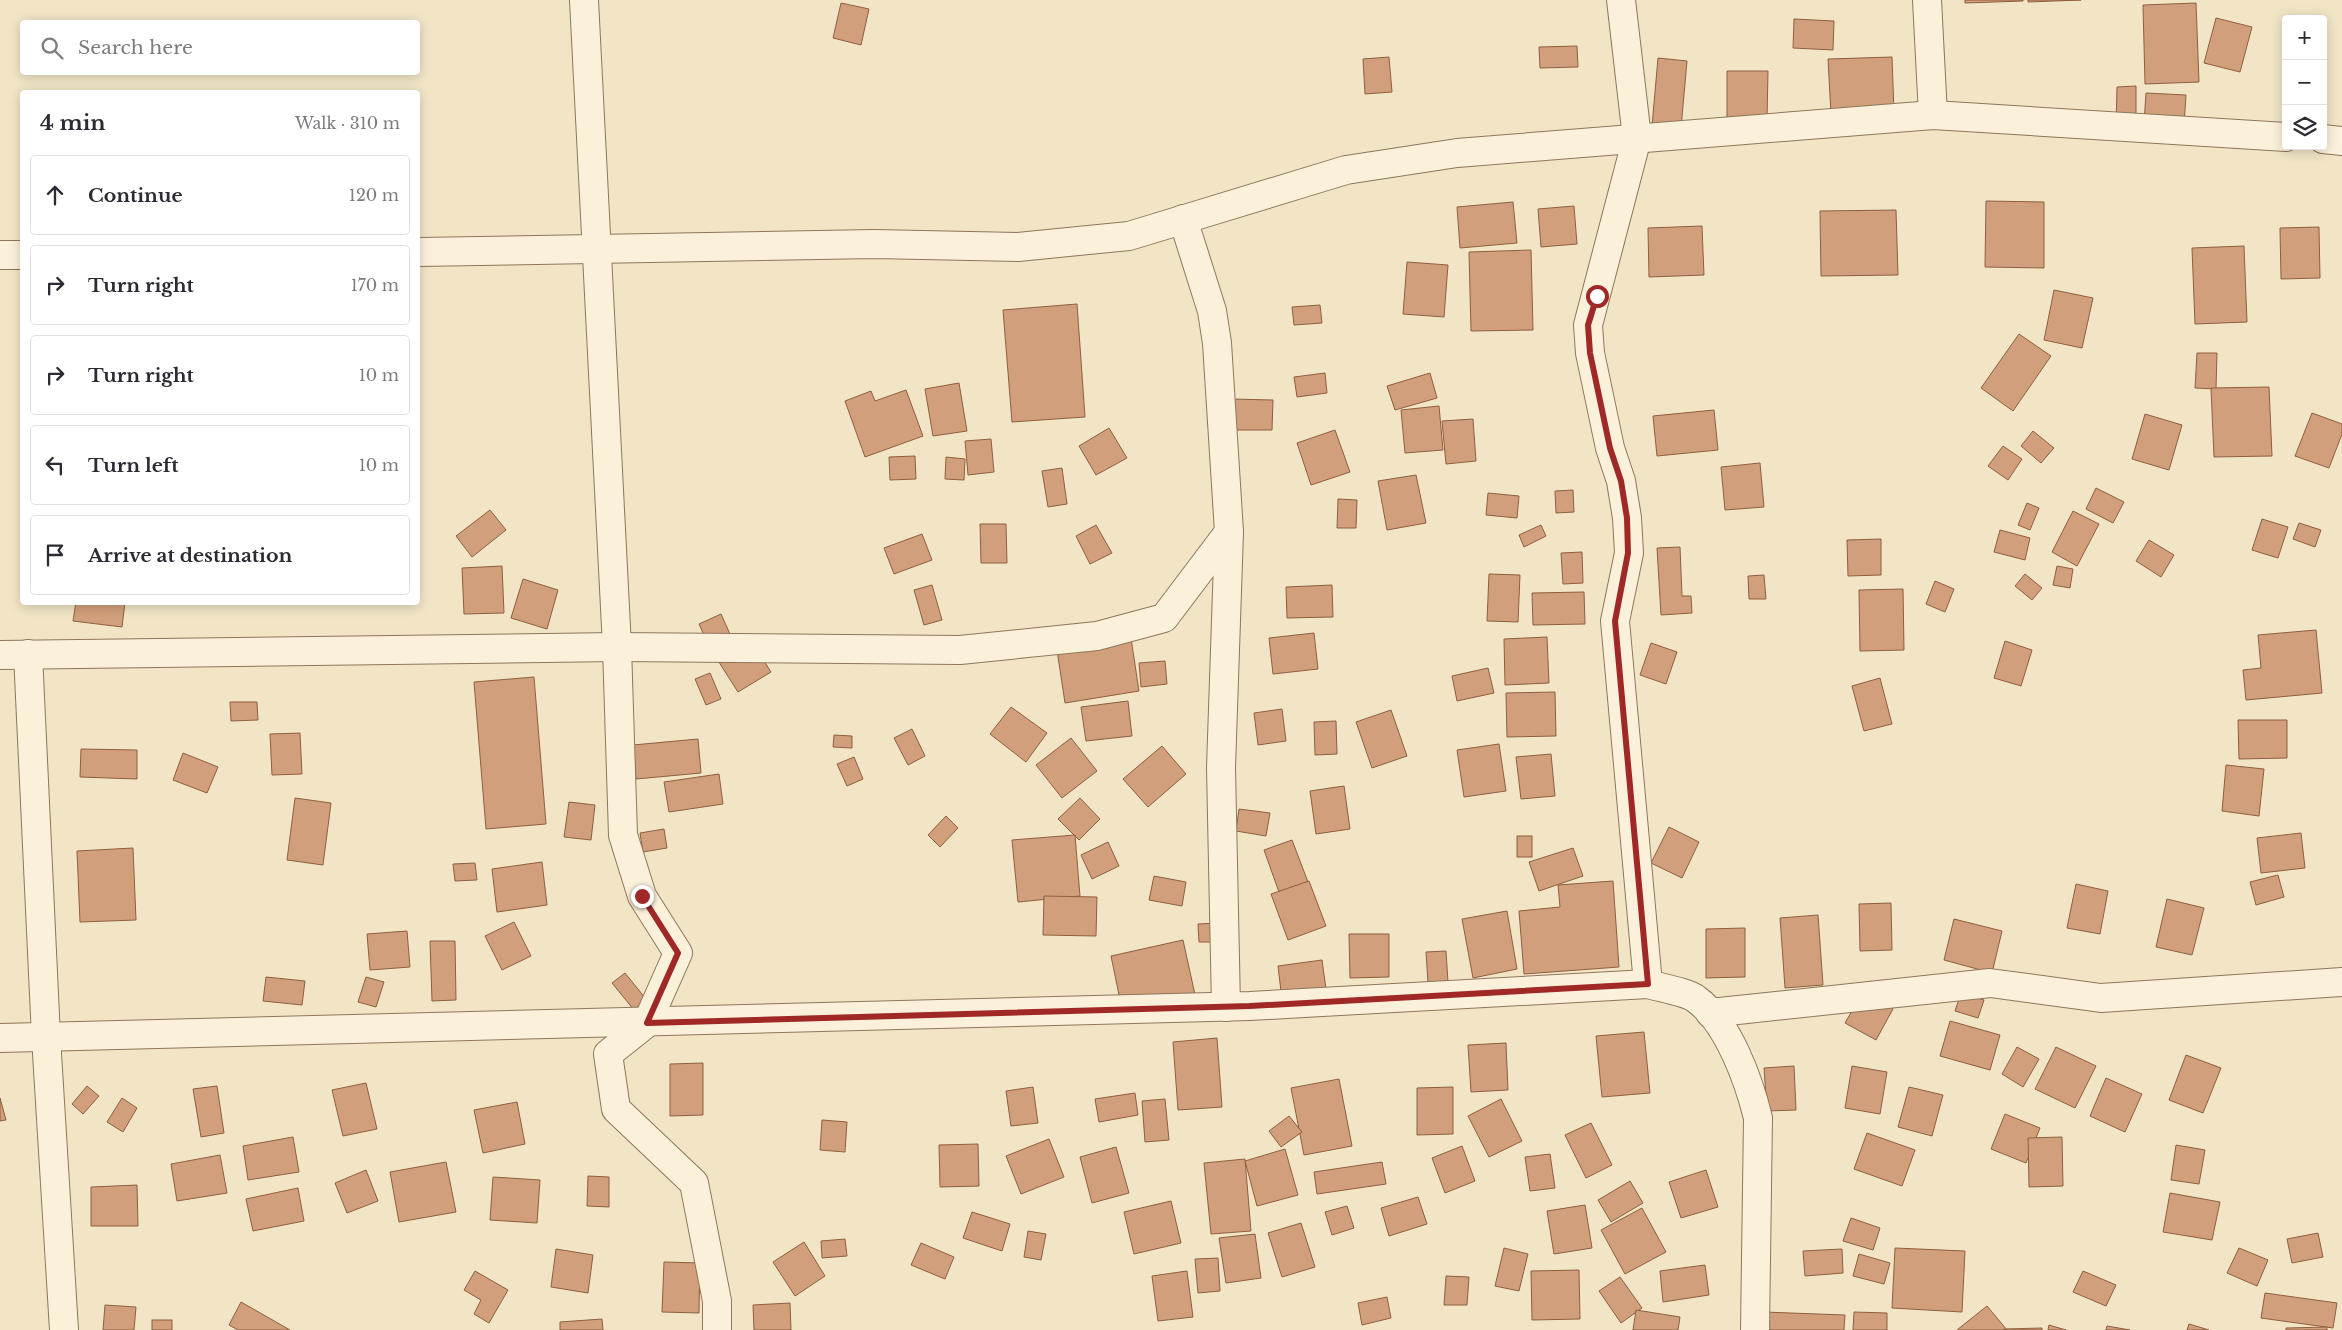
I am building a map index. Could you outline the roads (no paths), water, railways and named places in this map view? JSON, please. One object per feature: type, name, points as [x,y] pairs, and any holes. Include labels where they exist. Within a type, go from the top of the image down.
[{"type":"street","points":[[584,0],[617,647],[623,835],[642,896],[678,953],[647,1023],[608,1054],[616,1109],[694,1183],[717,1301],[717,1330]]},
{"type":"street","points":[[1621,0],[1637,138],[1588,325],[1590,353],[1610,448],[1621,481],[1627,518],[1628,553],[1615,621],[1648,984]]},
{"type":"street","points":[[1927,0],[1933,115]]},
{"type":"street","points":[[420,252],[874,244],[1018,247],[1129,236],[1346,170],[1457,152],[1933,115],[2282,137]]},
{"type":"street","points":[[2327,139],[2342,140]]},
{"type":"street","points":[[1183,219],[1212,311],[1218,343],[1229,532],[1221,768],[1226,1007]]},
{"type":"street","points":[[0,255],[20,255]]},
{"type":"street","points":[[0,654],[617,647],[960,650],[1098,636],[1164,618],[1229,532]]},
{"type":"street","points":[[28,654],[46,1037],[64,1330]]},
{"type":"street","points":[[1710,1013],[1990,983],[2101,998],[2342,982]]},
{"type":"street","points":[[0,1038],[1226,1007],[1648,984],[1695,998],[1710,1013],[1733,1047],[1753,1096],[1758,1118],[1755,1330]]}]
